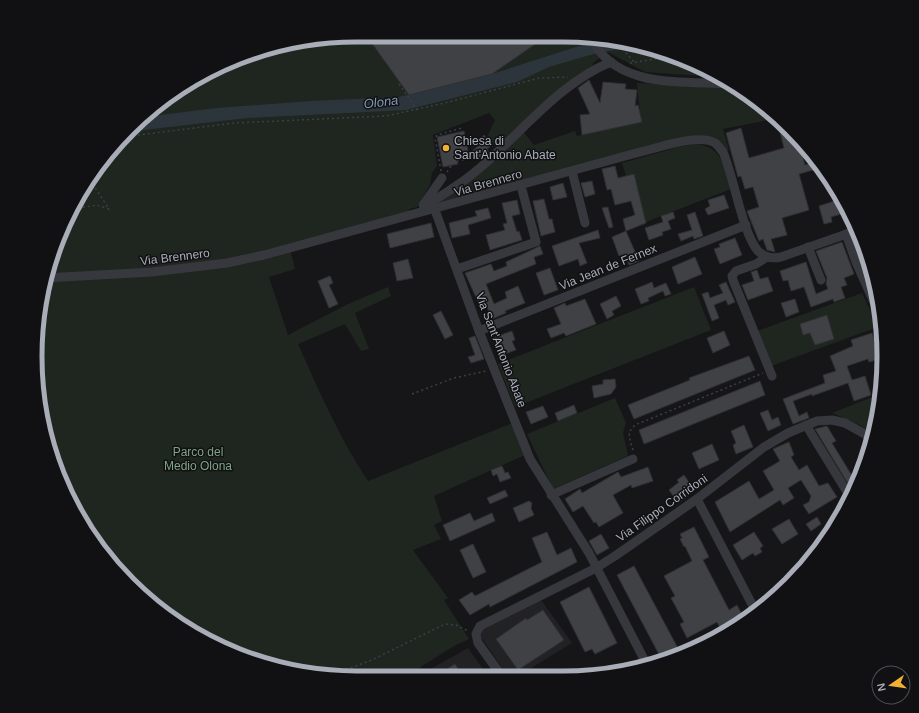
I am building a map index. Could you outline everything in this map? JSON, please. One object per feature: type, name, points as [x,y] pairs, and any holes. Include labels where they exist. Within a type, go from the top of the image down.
[{"type":"street","points":[[595,44],[611,63],[628,73],[644,78],[719,83]]},
{"type":"street","points":[[424,204],[435,200],[478,172],[543,109],[588,74],[611,63]]},
{"type":"street","name":"Via Brennero","points":[[52,278],[152,272],[226,263],[264,255],[435,210],[572,171],[692,140],[703,140],[715,143],[723,152],[728,163],[746,225],[756,247],[767,257]]},
{"type":"street","points":[[572,171],[585,223]]},
{"type":"street","points":[[414,215],[424,204],[442,178]]},
{"type":"street","points":[[457,269],[536,242],[522,186]]},
{"type":"street","name":"Via Sant'Antonio Abate","points":[[435,210],[479,331],[530,459],[589,553],[644,660]]},
{"type":"street","name":"Via Jean de Fernex","points":[[479,331],[746,225]]},
{"type":"street","points":[[771,374],[734,285],[732,276],[736,271],[756,264],[767,257],[777,258],[851,232]]},
{"type":"street","points":[[846,234],[856,262],[871,296]]},
{"type":"street","points":[[808,247],[820,280]]},
{"type":"street","name":"Via Filippo Corridoni","points":[[477,638],[480,626],[596,568],[697,499],[768,444],[806,425],[825,420],[836,420],[867,435]]},
{"type":"street","points":[[806,425],[847,492]]},
{"type":"street","points":[[552,495],[633,459]]},
{"type":"street","points":[[697,499],[753,607]]},
{"type":"street","points":[[477,638],[498,671]]},
{"type":"path","points":[[621,48],[634,62]]},
{"type":"path","points":[[611,63],[634,62],[661,58]]},
{"type":"path","points":[[132,136],[234,123],[370,118],[416,109],[539,78],[572,77]]},
{"type":"path","points":[[399,84],[416,109]]},
{"type":"path","points":[[442,178],[435,138],[437,135],[462,128]]},
{"type":"path","points":[[457,162],[473,158]]},
{"type":"path","points":[[79,208],[97,205],[109,209],[93,185]]},
{"type":"path","points":[[412,394],[467,374],[495,370]]},
{"type":"path","points":[[633,459],[635,456],[630,442],[629,432],[635,425],[771,374]]},
{"type":"path","points":[[344,670],[372,660],[445,624],[456,625],[477,638]]},
{"type":"shaded area","points":[[541,600],[572,643],[526,671],[504,671],[483,640],[481,636],[483,629]]},
{"type":"shaded area","points":[[468,648],[484,671],[427,671]]},
{"type":"green space","name":"Parco del Medio Olona","points":[[356,42],[562,42],[624,48],[683,66],[720,84],[770,120],[723,129],[729,150],[723,152],[703,139],[414,215],[500,151],[487,137],[495,120],[489,113],[433,135],[437,166],[432,173],[430,185],[417,207],[410,209],[405,217],[290,249],[295,269],[269,277],[288,335],[348,304],[388,287],[391,296],[355,313],[369,349],[361,351],[345,324],[298,344],[339,431],[368,481],[515,422],[525,455],[434,496],[442,521],[434,525],[441,539],[413,550],[448,598],[444,600],[469,639],[454,646],[414,671],[336,670],[295,665],[255,654],[217,639],[199,629],[165,606],[134,579],[107,548],[84,514],[74,496],[59,458],[48,418],[42,356],[45,315],[53,275],[66,236],[84,199],[107,165],[134,134],[149,120],[182,95],[217,74],[275,53],[315,45]],"holes":[[[608,52],[645,72],[701,76],[704,87],[637,83],[641,122],[598,130],[577,136],[575,131],[534,145],[521,129],[566,84],[585,70],[593,67],[593,63]]]},
{"type":"green space","points":[[697,144],[712,149],[717,154],[724,166],[731,189],[646,222],[634,174],[626,176],[622,163],[682,146]]},
{"type":"green space","points":[[694,287],[711,330],[515,407],[498,364]]},
{"type":"green space","points":[[862,293],[874,319],[875,328],[771,366],[757,331]]},
{"type":"green space","points":[[874,396],[868,431],[858,424],[832,413]]},
{"type":"green space","points":[[615,398],[626,423],[623,433],[628,456],[553,489],[527,434]]},
{"type":"water","name":"Olona","points":[[587,43],[624,48],[590,55],[549,67],[517,82],[406,110],[247,118],[137,131],[154,116],[217,108],[311,101],[399,97],[492,74]]},
{"type":"building","points":[[371,42],[538,42],[492,74],[409,95]]},
{"type":"building","points":[[589,80],[600,103],[603,82],[626,84],[625,89],[637,90],[635,106],[638,105],[642,122],[582,135],[580,115],[590,114],[578,88]]},
{"type":"building","points":[[741,128],[749,158],[784,148],[780,132],[782,131],[802,152],[805,165],[811,163],[815,169],[799,174],[809,210],[782,218],[787,235],[771,239],[775,252],[767,250],[763,239],[759,241],[747,211],[759,207],[753,187],[745,189],[741,176],[738,177],[726,133]]},
{"type":"building","points":[[464,131],[469,156],[456,158],[458,164],[443,167],[437,137]]},
{"type":"building","points":[[484,135],[492,145],[487,149],[489,152],[479,160],[472,151],[481,144],[478,140]]},
{"type":"building","points":[[615,166],[618,178],[634,174],[646,223],[626,231],[623,219],[635,215],[631,201],[615,205],[611,189],[607,190],[602,169]]},
{"type":"building","points":[[592,181],[595,194],[585,197],[581,183]]},
{"type":"building","points":[[563,183],[567,197],[553,200],[550,187]]},
{"type":"building","points":[[724,195],[729,208],[708,215],[705,209],[710,206],[708,200]]},
{"type":"building","points":[[544,199],[549,219],[552,219],[555,232],[541,236],[533,201]]},
{"type":"building","points":[[517,200],[520,214],[512,216],[517,232],[519,231],[522,240],[490,250],[486,235],[505,230],[503,224],[507,223],[502,203]]},
{"type":"building","points":[[836,201],[843,213],[831,217],[832,222],[824,224],[819,206]]},
{"type":"building","points":[[608,207],[613,227],[609,228],[602,208]]},
{"type":"building","points":[[488,208],[491,218],[468,225],[470,234],[452,238],[449,223],[477,216],[475,211]]},
{"type":"building","points":[[673,212],[675,218],[668,221],[671,229],[662,232],[663,235],[649,240],[645,228],[663,222],[661,216]]},
{"type":"building","points":[[695,212],[703,236],[694,239],[693,236],[681,241],[678,234],[692,230],[687,215]]},
{"type":"building","points":[[431,223],[434,237],[390,248],[387,234]]},
{"type":"building","points":[[598,230],[600,238],[579,243],[587,263],[580,266],[578,259],[559,266],[552,246]]},
{"type":"building","points":[[626,231],[639,261],[629,265],[625,254],[619,256],[612,237]]},
{"type":"building","points":[[735,238],[742,255],[720,264],[714,249],[720,247],[719,244]]},
{"type":"building","points":[[842,242],[854,274],[844,278],[847,285],[841,287],[845,298],[834,302],[833,299],[811,307],[804,287],[791,291],[788,280],[783,281],[780,271],[806,262],[816,294],[828,289],[826,284],[827,278],[816,251]]},
{"type":"building","points":[[540,246],[543,254],[534,257],[536,264],[486,284],[494,304],[507,298],[505,292],[518,286],[525,303],[505,311],[506,313],[492,319],[485,302],[479,304],[465,273],[491,264],[494,271],[507,266],[506,262]]},
{"type":"building","points":[[695,257],[702,274],[678,284],[672,267]]},
{"type":"building","points":[[408,259],[413,278],[397,281],[393,263]]},
{"type":"building","points":[[550,268],[558,290],[544,295],[536,273]]},
{"type":"building","points":[[757,270],[760,279],[768,277],[773,291],[748,300],[742,285],[754,281],[751,272]]},
{"type":"building","points":[[330,276],[333,283],[329,285],[338,304],[329,308],[318,281]]},
{"type":"building","points":[[652,282],[654,288],[666,283],[671,294],[665,296],[663,291],[648,298],[649,301],[641,304],[635,289]]},
{"type":"building","points":[[726,282],[735,302],[728,305],[726,300],[714,305],[719,318],[712,321],[702,294],[708,292],[710,298],[723,293],[719,285]]},
{"type":"building","points":[[616,296],[621,306],[612,311],[614,315],[607,319],[600,304]]},
{"type":"building","points":[[585,299],[596,324],[566,336],[564,333],[551,338],[547,329],[561,324],[554,308],[565,303],[566,306]]},
{"type":"building","points":[[795,299],[799,312],[786,317],[781,303]]},
{"type":"building","points":[[441,311],[453,335],[445,339],[433,315]]},
{"type":"building","points":[[827,315],[834,339],[815,345],[810,333],[803,335],[800,324]]},
{"type":"building","points":[[512,331],[515,340],[512,341],[516,350],[502,355],[495,337]]},
{"type":"building","points":[[724,331],[730,345],[713,353],[707,338]]},
{"type":"building","points":[[872,333],[876,346],[877,360],[869,362],[868,359],[847,366],[852,380],[865,376],[871,395],[854,401],[848,383],[793,401],[799,416],[807,412],[809,418],[793,424],[783,399],[825,383],[823,375],[836,371],[830,356],[853,346],[851,340]]},
{"type":"building","points":[[475,336],[484,359],[471,363],[468,357],[475,355],[469,338]]},
{"type":"building","points":[[749,356],[755,370],[634,419],[628,405],[690,380],[689,378]]},
{"type":"building","points":[[615,379],[616,387],[611,394],[594,398],[592,386],[603,384],[603,380]]},
{"type":"building","points":[[760,381],[765,395],[644,444],[639,430]]},
{"type":"building","points":[[574,405],[577,413],[558,421],[555,413]]},
{"type":"building","points":[[543,406],[548,417],[531,424],[526,412]]},
{"type":"building","points":[[768,410],[772,420],[778,417],[781,425],[768,431],[760,413]]},
{"type":"building","points":[[744,425],[753,447],[736,454],[733,445],[736,443],[731,431]]},
{"type":"building","points":[[827,426],[836,441],[832,443],[853,477],[849,486],[815,429]]},
{"type":"building","points":[[789,442],[794,455],[791,457],[799,470],[807,465],[819,486],[828,483],[837,497],[809,514],[803,505],[809,502],[811,496],[801,480],[788,488],[794,498],[783,505],[780,500],[730,532],[715,502],[749,481],[759,499],[774,490],[763,471],[780,461],[773,449]]},
{"type":"building","points":[[712,444],[719,460],[699,469],[692,453]]},
{"type":"building","points":[[502,466],[505,473],[508,472],[511,478],[500,482],[497,474],[493,476],[491,470]]},
{"type":"building","points":[[648,467],[653,481],[632,488],[631,485],[613,495],[623,513],[599,527],[596,522],[594,523],[583,506],[573,512],[565,499],[580,489],[582,493],[618,472],[621,477]]},
{"type":"building","points":[[684,475],[693,488],[685,493],[688,496],[678,503],[669,490],[679,482],[677,480]]},
{"type":"building","points":[[505,490],[508,496],[490,504],[487,498]]},
{"type":"building","points":[[529,501],[532,503],[531,508],[534,515],[519,522],[513,508]]},
{"type":"building","points":[[470,513],[474,521],[492,513],[495,521],[450,541],[443,525]]},
{"type":"building","points":[[817,517],[821,524],[811,531],[806,524]]},
{"type":"building","points":[[789,519],[798,534],[782,544],[772,529]]},
{"type":"building","points":[[694,527],[709,557],[703,560],[729,610],[737,605],[742,615],[721,629],[717,622],[687,638],[680,624],[684,622],[671,598],[675,596],[664,576],[692,561],[680,539],[682,538],[680,534]]},
{"type":"building","points":[[547,532],[557,555],[571,548],[577,562],[490,607],[489,604],[470,615],[459,600],[472,592],[475,596],[542,562],[532,538]]},
{"type":"building","points":[[754,532],[763,546],[760,548],[762,552],[755,556],[753,553],[742,560],[733,545]]},
{"type":"building","points":[[601,534],[609,548],[597,555],[589,541]]},
{"type":"building","points":[[473,544],[486,572],[473,578],[460,550]]},
{"type":"building","points":[[634,566],[678,649],[659,655],[617,575]]},
{"type":"building","points":[[589,587],[617,643],[595,654],[592,649],[585,652],[560,602]]},
{"type":"building","points":[[543,610],[564,640],[518,670],[496,639],[526,618],[527,620]]},
{"type":"building","points":[[455,664],[459,671],[444,671]]},
{"type":"place","name":"Chiesa di Sant'Antonio Abate","points":[[446,148]]}]
